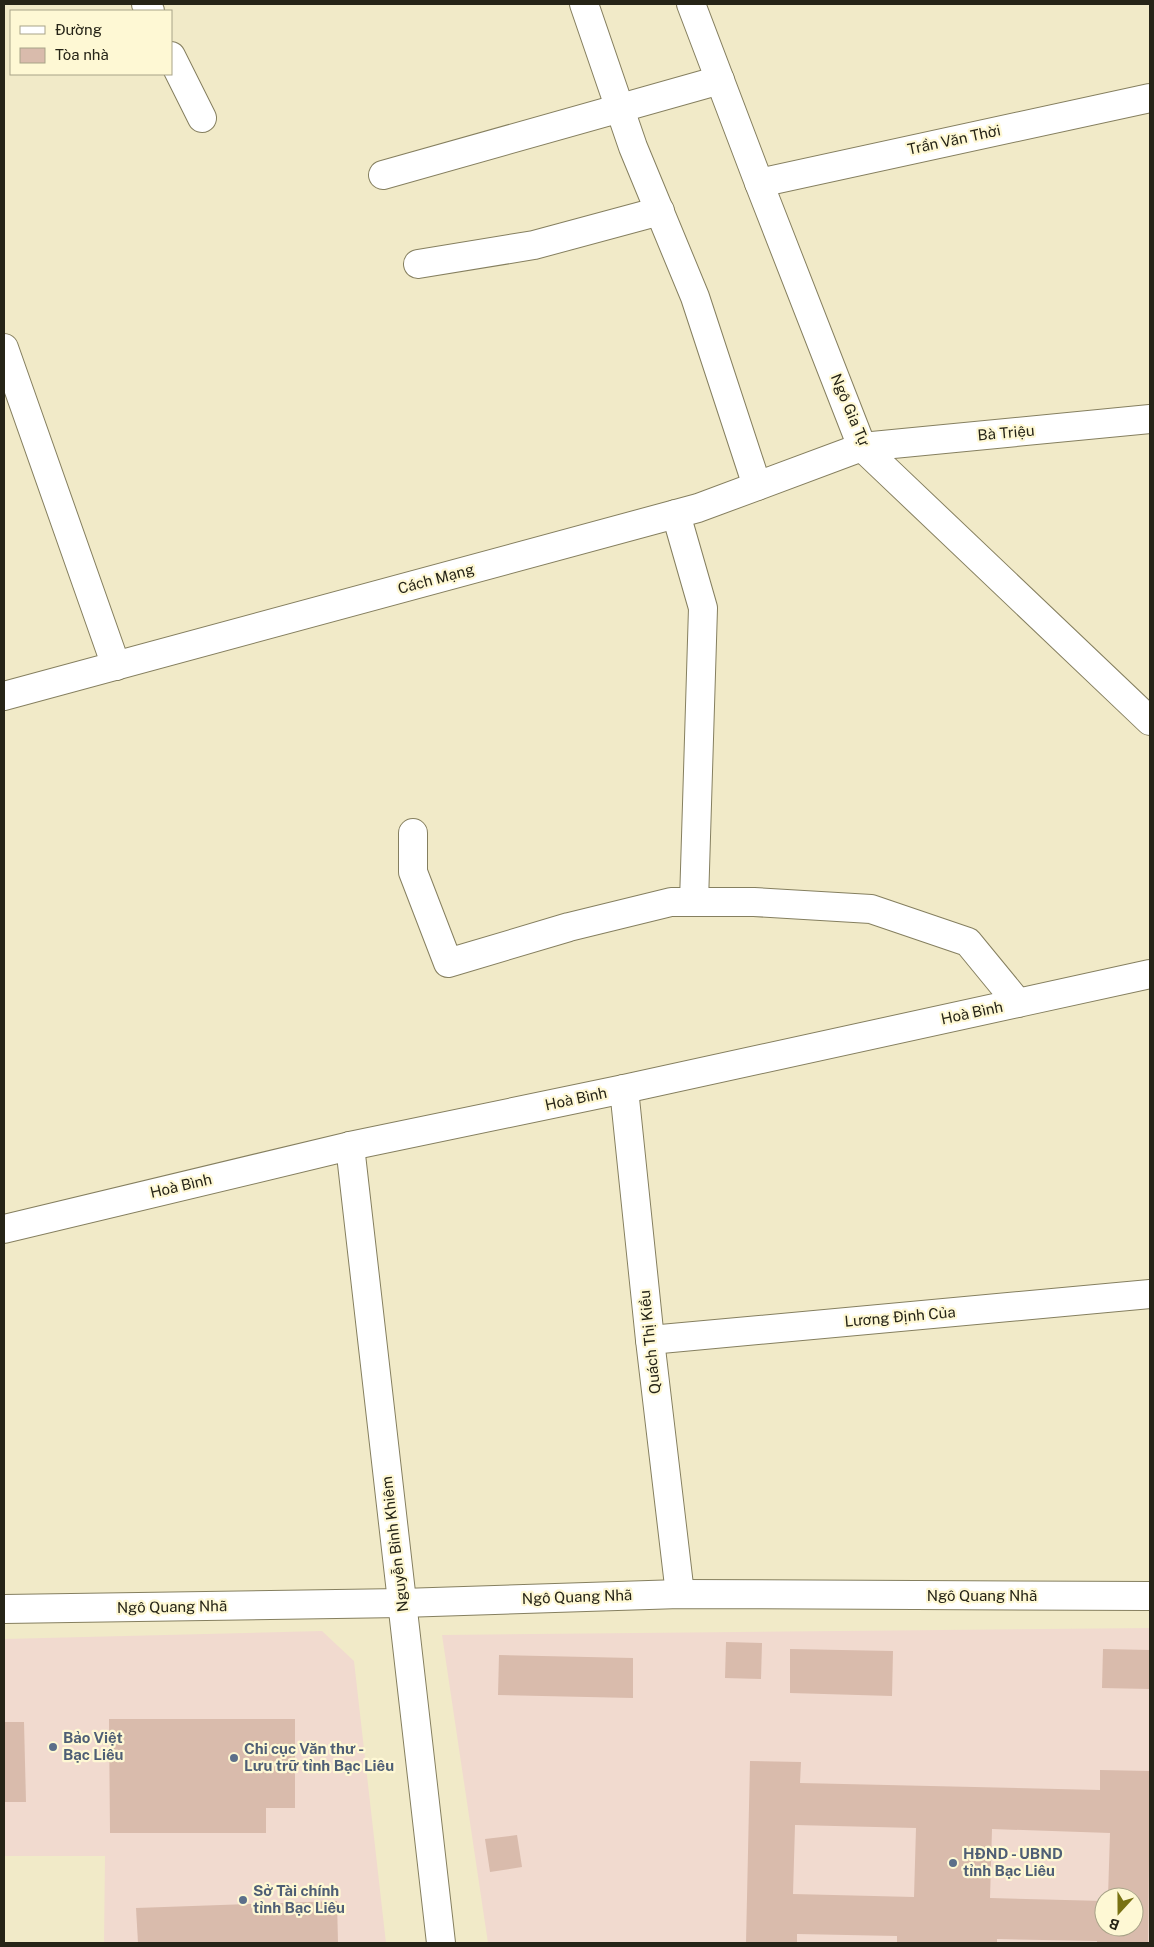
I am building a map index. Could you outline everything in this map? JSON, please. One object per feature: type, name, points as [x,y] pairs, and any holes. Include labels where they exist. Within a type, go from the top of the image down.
[{"type":"street","points":[[584,4],[633,146],[695,297],[757,486]]},
{"type":"street","name":"Ngô Gia Tự","points":[[691,4],[862,447],[1150,721]]},
{"type":"street","points":[[172,58],[202,118]]},
{"type":"street","points":[[383,175],[720,80]]},
{"type":"street","name":"Trần Văn Thời","points":[[759,183],[1150,98]]},
{"type":"street","points":[[418,264],[534,245],[660,211]]},
{"type":"street","points":[[4,348],[116,666]]},
{"type":"street","name":"Bà Triệu","points":[[862,447],[1150,419]]},
{"type":"street","name":"Cách Mạng","points":[[4,696],[698,508],[862,447]]},
{"type":"street","points":[[676,514],[703,608],[694,902]]},
{"type":"street","points":[[413,833],[413,872],[448,964],[569,927],[671,902],[754,902],[871,909],[968,942],[1018,1003]]},
{"type":"street","name":"Hoà Bình","points":[[4,1229],[350,1146],[624,1089],[1150,974]]},
{"type":"street","name":"Quách Thị Kiều","points":[[624,1089],[650,1340],[680,1594]]},
{"type":"street","name":"Nguyễn Bỉnh Khiêm","points":[[350,1146],[441,1943]]},
{"type":"street","name":"Lương Định Của","points":[[650,1340],[1150,1294]]},
{"type":"street","name":"Ngô Quang Nhã","points":[[4,1610],[402,1603],[680,1594],[1150,1596]]},
{"type":"shaded area","points":[[1150,1628],[1150,1943],[488,1943],[442,1635]]},
{"type":"shaded area","points":[[322,1631],[354,1661],[386,1943],[104,1943],[105,1856],[4,1856],[4,1639]]},
{"type":"building","points":[[726,1642],[762,1643],[761,1679],[725,1678]]},
{"type":"building","points":[[790,1649],[893,1651],[892,1696],[790,1693]]},
{"type":"building","points":[[1103,1649],[1150,1650],[1150,1689],[1102,1688]]},
{"type":"building","points":[[499,1655],[633,1658],[633,1698],[498,1695]]},
{"type":"building","points":[[109,1719],[295,1719],[295,1808],[266,1808],[266,1833],[110,1833]]},
{"type":"building","points":[[4,1722],[24,1722],[26,1802],[4,1802]]},
{"type":"building","name":"HĐND - UBND tỉnh Bạc Liêu","points":[[750,1761],[801,1762],[800,1783],[1100,1790],[1100,1770],[1150,1771],[1148,1943],[997,1939],[997,1943],[897,1943],[897,1936],[797,1934],[797,1943],[746,1943]],"holes":[[[795,1825],[916,1828],[914,1897],[793,1894]],[[992,1829],[1110,1833],[1108,1887],[1144,1887],[1144,1937],[1094,1937],[1094,1901],[990,1898]]]},
{"type":"building","points":[[517,1835],[522,1867],[490,1872],[485,1839]]},
{"type":"building","points":[[337,1901],[338,1943],[138,1943],[136,1908]]},
{"type":"place","name":"Bảo Việt Bạc Liêu","points":[[53,1747]]},
{"type":"place","name":"Chi cục Văn thư - Lưu trữ tỉnh Bạc Liêu","points":[[234,1758]]},
{"type":"place","name":"HĐND - UBND tỉnh Bạc Liêu","points":[[953,1863]]},
{"type":"place","name":"Sở Tài chính tỉnh Bạc Liêu","points":[[243,1900]]}]
